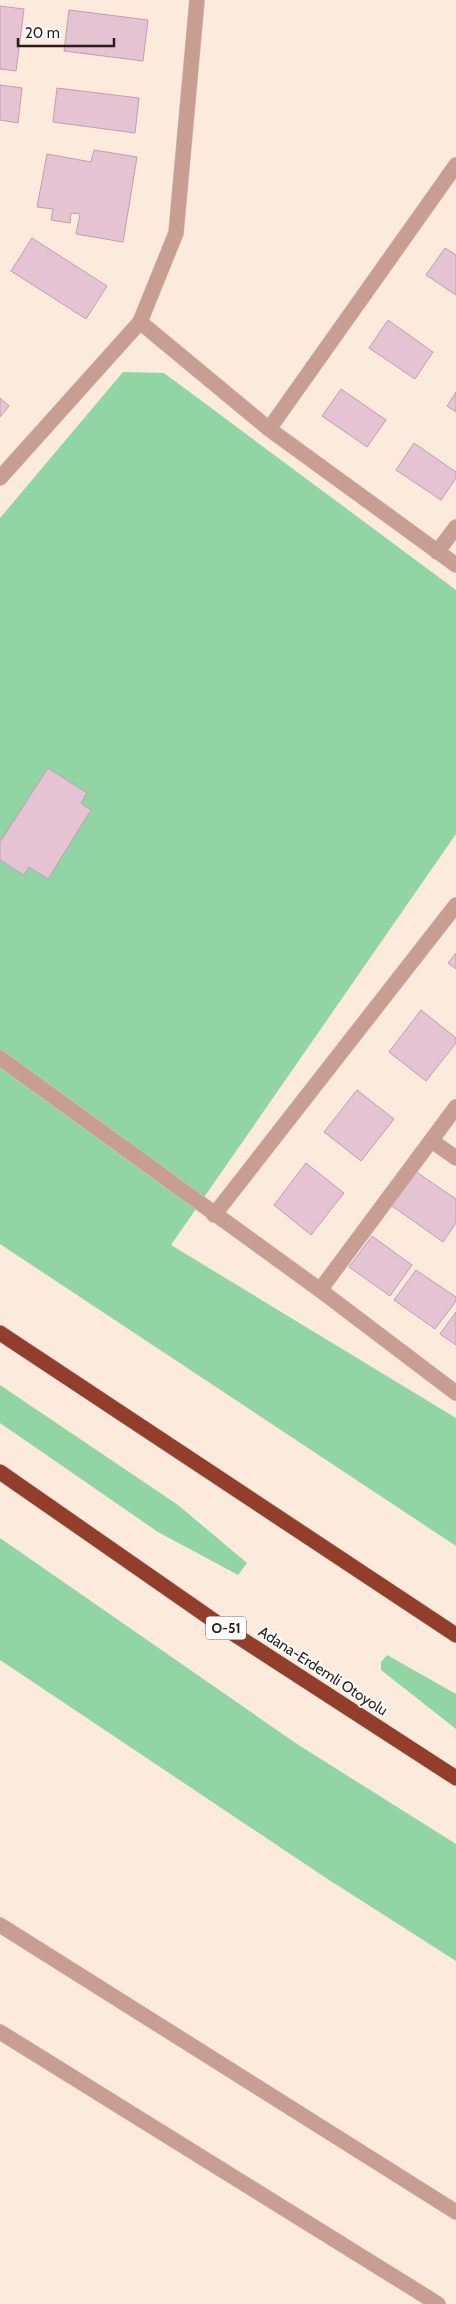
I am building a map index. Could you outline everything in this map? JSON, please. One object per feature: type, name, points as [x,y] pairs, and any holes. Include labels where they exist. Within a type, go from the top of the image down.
[{"type":"highway","points":[[0,1333],[456,1635]]},
{"type":"highway","name":"Adana-Erdemli Otoyolu","points":[[0,1472],[220,1625],[456,1778]]},
{"type":"street","points":[[0,478],[140,322],[176,233],[197,0]]},
{"type":"street","points":[[269,429],[456,165]]},
{"type":"street","points":[[140,322],[269,429],[456,565]]},
{"type":"street","points":[[437,552],[456,527]]},
{"type":"street","points":[[214,1215],[456,905]]},
{"type":"street","points":[[0,1058],[320,1290],[456,1393]]},
{"type":"street","points":[[320,1290],[456,1107]]},
{"type":"street","points":[[432,1141],[456,1158]]},
{"type":"street","points":[[0,1925],[456,2212]]},
{"type":"street","points":[[0,2032],[438,2304]]},
{"type":"green space","points":[[123,372],[164,373],[456,590],[456,834],[171,1245],[456,1418],[456,1546],[0,1244],[0,518]]},
{"type":"green space","points":[[0,1385],[178,1505],[247,1563],[238,1575],[158,1532],[0,1423]]},
{"type":"green space","points":[[0,1538],[297,1744],[456,1844],[456,1961],[326,1878],[0,1660]]},
{"type":"green space","points":[[387,1655],[456,1694],[456,1729],[381,1670],[381,1662]]},
{"type":"building","points":[[0,6],[24,9],[16,71],[0,69]]},
{"type":"building","points":[[69,10],[148,20],[143,61],[64,51]]},
{"type":"building","points":[[0,85],[22,88],[18,123],[0,120]]},
{"type":"building","points":[[57,88],[139,98],[135,133],[53,122]]},
{"type":"building","points":[[94,150],[137,157],[123,242],[76,234],[80,214],[71,213],[70,223],[51,220],[53,209],[37,207],[47,154],[91,162]]},
{"type":"building","points":[[32,238],[107,286],[86,319],[11,271]]},
{"type":"building","points":[[445,248],[456,255],[456,295],[426,275]]},
{"type":"building","points":[[388,320],[433,352],[415,379],[369,348]]},
{"type":"building","points":[[341,389],[386,420],[367,447],[322,416]]},
{"type":"building","points":[[456,392],[456,412],[447,406]]},
{"type":"building","points":[[0,398],[9,406],[0,417]]},
{"type":"building","points":[[414,443],[456,472],[456,478],[441,500],[396,470]]},
{"type":"building","points":[[48,768],[87,793],[81,803],[91,810],[48,879],[29,867],[24,875],[0,860],[0,842]]},
{"type":"building","points":[[456,953],[456,969],[448,963]]},
{"type":"building","points":[[421,1010],[456,1038],[456,1043],[426,1081],[389,1052]]},
{"type":"building","points":[[357,1090],[394,1119],[361,1161],[324,1132]]},
{"type":"building","points":[[306,1163],[344,1193],[311,1235],[274,1205]]},
{"type":"building","points":[[415,1171],[456,1199],[456,1223],[443,1242],[392,1206]]},
{"type":"building","points":[[372,1236],[412,1265],[390,1296],[349,1267]]},
{"type":"building","points":[[416,1270],[456,1297],[456,1301],[435,1329],[394,1300]]},
{"type":"building","points":[[456,1312],[456,1345],[440,1334]]}]
